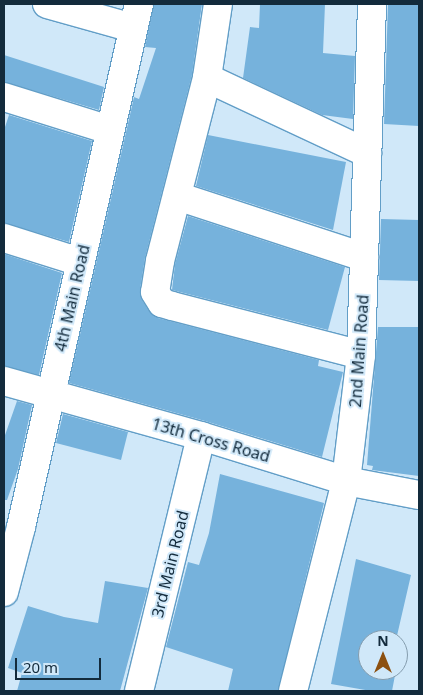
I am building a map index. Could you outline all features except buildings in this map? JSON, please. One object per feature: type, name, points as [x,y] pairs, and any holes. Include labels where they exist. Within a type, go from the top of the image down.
[{"type":"street","points":[[47,4],[136,16]]},
{"type":"street","points":[[218,4],[206,78],[155,292],[162,303],[361,355]]},
{"type":"street","name":"2nd Main Road","points":[[293,691],[346,481],[361,355],[372,4]]},
{"type":"street","name":"4th Main Road","points":[[4,592],[12,524],[50,396],[136,16]]},
{"type":"street","points":[[206,78],[367,152]]},
{"type":"street","points":[[4,97],[110,130]]},
{"type":"street","points":[[177,196],[364,257]]},
{"type":"street","points":[[4,238],[80,262]]},
{"type":"street","name":"13th Cross Road","points":[[4,381],[50,396],[201,436],[346,481],[419,495]]},
{"type":"street","name":"3rd Main Road","points":[[139,691],[201,436]]}]
